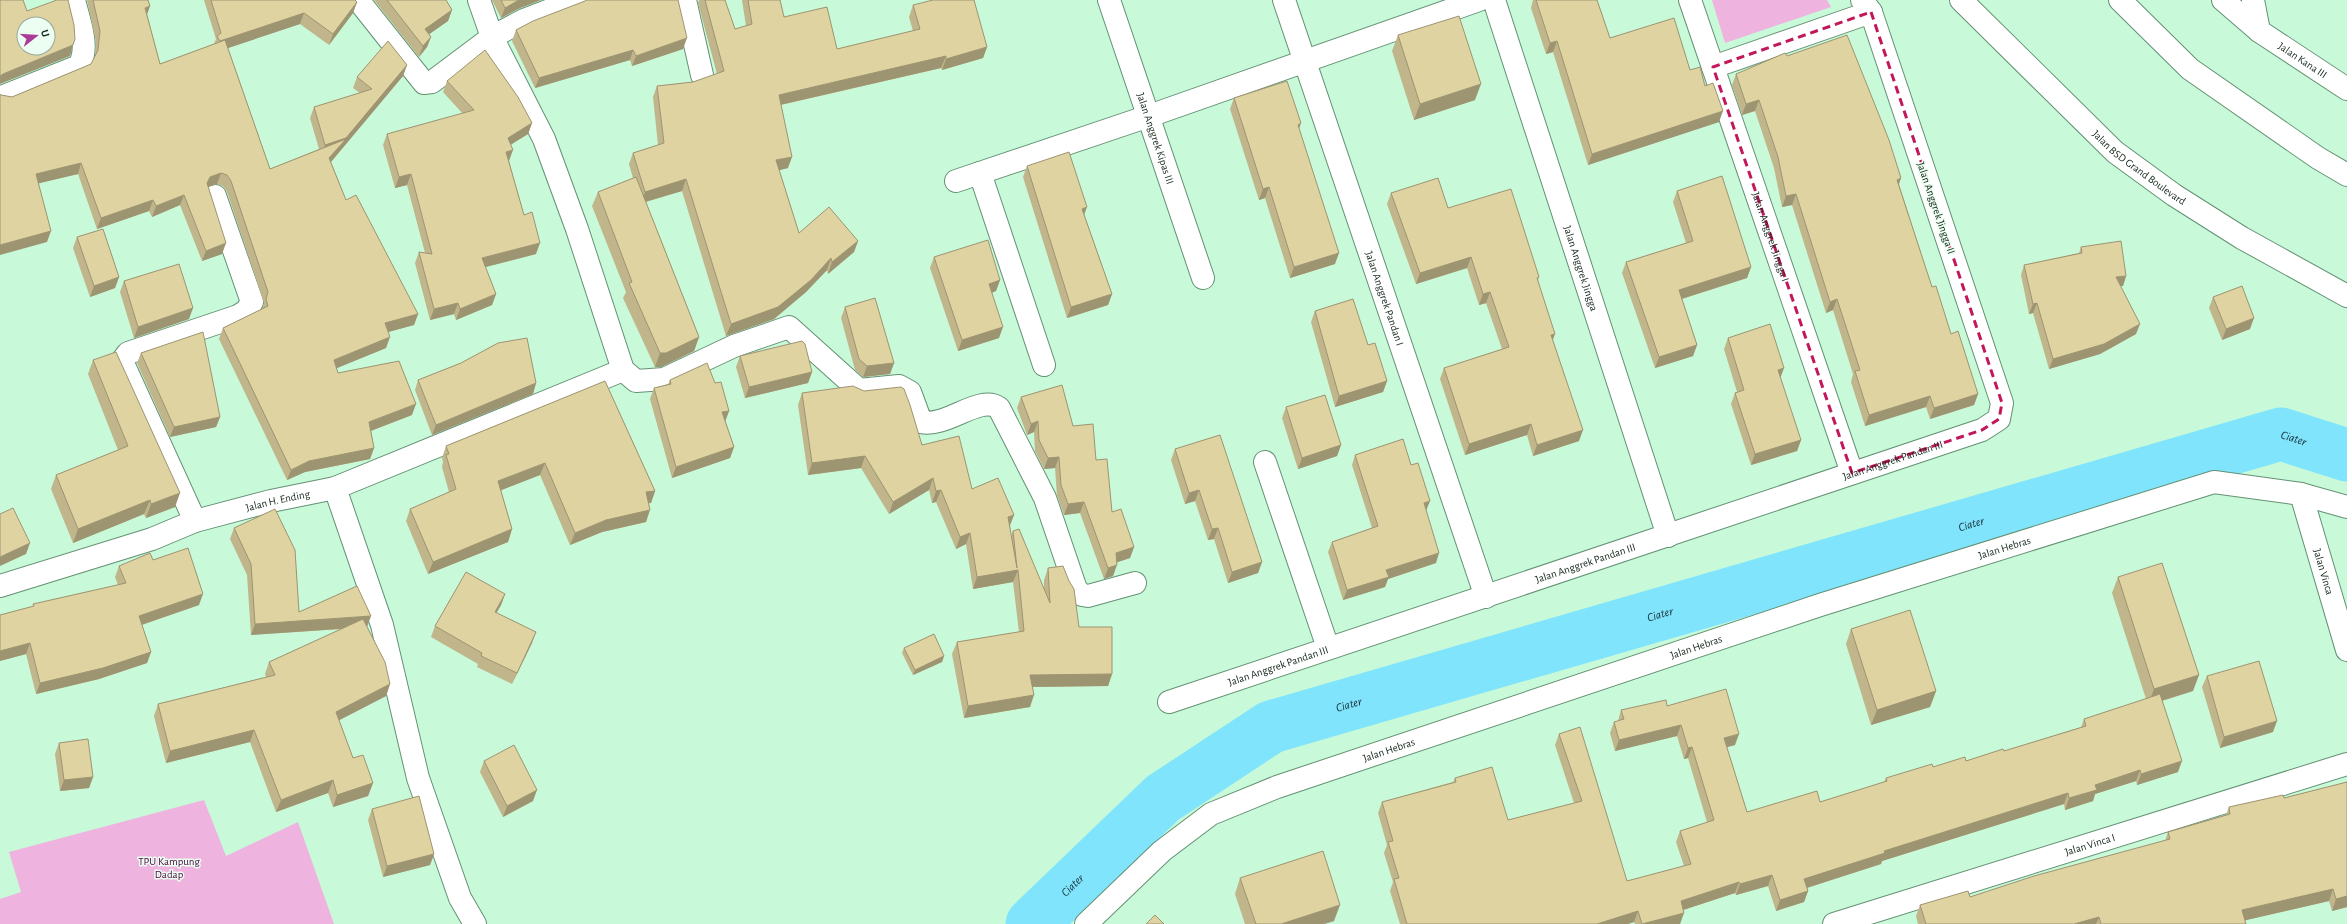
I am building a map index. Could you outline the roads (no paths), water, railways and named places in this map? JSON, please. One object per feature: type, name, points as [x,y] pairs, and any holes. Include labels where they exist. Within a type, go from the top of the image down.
[{"type":"street","points":[[1,97],[79,66],[84,58],[84,47],[74,0]]},
{"type":"street","points":[[358,0],[424,83],[432,82],[492,37],[524,20],[576,0]]},
{"type":"street","points":[[479,0],[492,37],[544,139],[577,229],[623,370],[636,381],[664,379],[734,346],[789,328],[859,390],[899,386],[910,392],[921,422],[930,424],[942,422],[984,404],[993,404],[999,408],[1044,498],[1076,589],[1082,595],[1088,596],[1135,583]]},
{"type":"street","points":[[685,0],[702,75]]},
{"type":"street","name":"Jalan Anggrek Kipas III","points":[[1109,0],[1203,278]]},
{"type":"street","name":"Jalan Anggrek Pandan I","points":[[1284,0],[1486,597]]},
{"type":"street","points":[[956,180],[1149,116],[1479,0]]},
{"type":"street","name":"Jalan Anggrek Jingga","points":[[1494,0],[1668,536]]},
{"type":"street","name":"Jalan Anggrek Jingga I","points":[[1690,0],[1852,473]]},
{"type":"street","name":"Jalan BSD Grand Boulevard","points":[[1961,0],[2115,152],[2174,195],[2242,238],[2347,296]]},
{"type":"street","points":[[2120,0],[2190,69],[2318,158],[2347,175]]},
{"type":"street","name":"Jalan Kana III","points":[[2223,0],[2259,31],[2347,89]]},
{"type":"street","points":[[2253,0],[2259,31]]},
{"type":"street","points":[[1713,67],[1866,6]]},
{"type":"street","name":"Jalan Anggrek Jingga II","points":[[1866,6],[2002,403],[1999,418]]},
{"type":"street","points":[[980,173],[1044,365]]},
{"type":"street","points":[[194,521],[122,361],[128,353],[238,316],[246,311],[252,302],[215,196]]},
{"type":"street","name":"Jalan H. Ending","points":[[0,586],[152,539],[194,521],[271,501],[335,488],[623,370]]},
{"type":"street","name":"Jalan Anggrek Pandan III","points":[[1169,702],[1982,430],[1999,418]]},
{"type":"street","points":[[1265,462],[1328,648]]},
{"type":"street","name":"Jalan Hebras","points":[[1086,924],[1162,851],[1211,814],[1277,787],[1820,605],[2214,482],[2301,494],[2347,507]]},
{"type":"street","points":[[335,488],[382,625],[418,778],[460,898],[475,924]]},
{"type":"street","name":"Jalan Vinca","points":[[2301,494],[2347,650]]},
{"type":"street","name":"Jalan Vinca I","points":[[1834,924],[2347,764]]},
{"type":"waterway","name":"Ciater","points":[[1032,924],[1163,798],[1271,727],[2281,434],[2347,455]]},
{"type":"park label","name":"TPU Kampung Dadap","points":[[169,867]]}]
